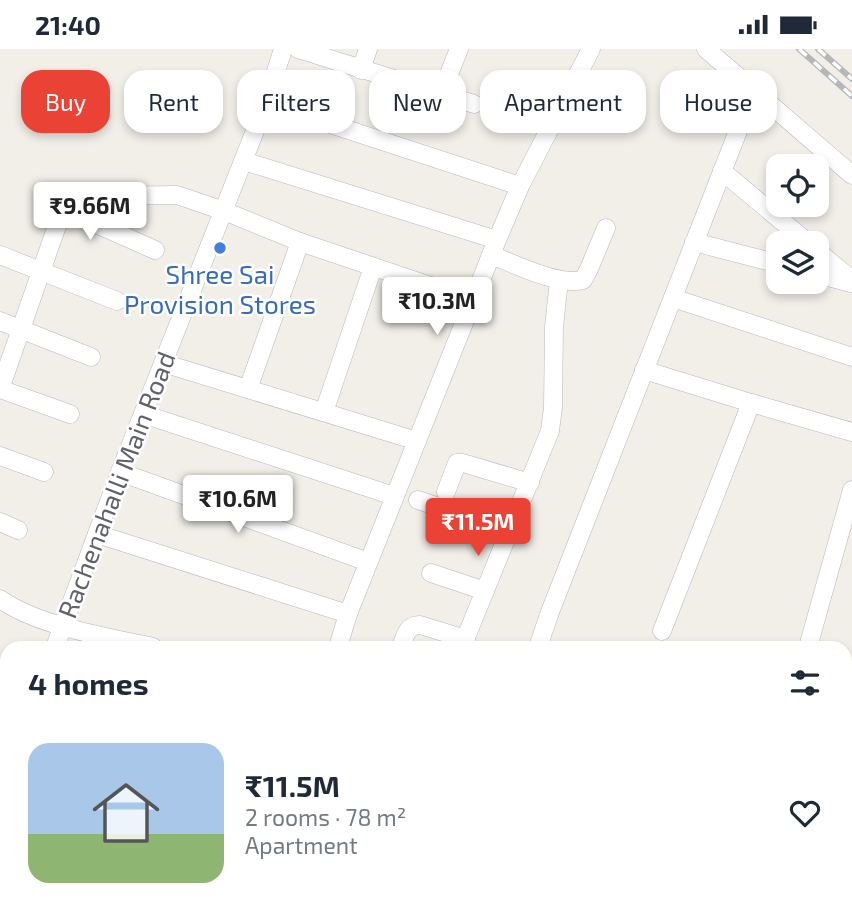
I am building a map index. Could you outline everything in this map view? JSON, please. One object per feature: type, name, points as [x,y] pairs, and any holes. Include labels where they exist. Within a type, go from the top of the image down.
[{"type":"street","name":"Rachenahalli Main Road","points":[[277,70],[284,49]]},
{"type":"street","points":[[298,49],[369,72]]},
{"type":"street","points":[[361,69],[368,49]]},
{"type":"street","points":[[451,70],[459,49]]},
{"type":"street","points":[[340,641],[394,496],[520,186],[591,49]]},
{"type":"street","points":[[706,49],[731,70]]},
{"type":"street","points":[[466,102],[474,104]]},
{"type":"street","points":[[777,110],[852,175]]},
{"type":"street","points":[[355,132],[520,186]]},
{"type":"street","name":"Rachenahalli Main Road","points":[[57,641],[120,472],[255,133]]},
{"type":"street","points":[[540,641],[643,370],[738,133]]},
{"type":"street","points":[[244,161],[494,248],[559,280],[583,280],[606,227]]},
{"type":"street","points":[[723,171],[794,231]]},
{"type":"street","points":[[99,196],[177,195],[300,242],[472,300]]},
{"type":"street","points":[[70,414],[0,389],[59,220],[67,215],[76,215],[155,250]]},
{"type":"street","points":[[248,389],[300,242]]},
{"type":"street","points":[[694,242],[766,261]]},
{"type":"street","points":[[0,255],[117,301]]},
{"type":"street","points":[[829,262],[852,282]]},
{"type":"street","points":[[324,412],[373,267]]},
{"type":"street","points":[[829,277],[852,282]]},
{"type":"street","points":[[465,641],[550,431],[554,327],[559,280]]},
{"type":"street","points":[[673,298],[852,357]]},
{"type":"street","points":[[0,321],[91,357]]},
{"type":"street","points":[[163,363],[417,441]]},
{"type":"street","points":[[643,370],[852,432]]},
{"type":"street","points":[[662,631],[751,403]]},
{"type":"street","points":[[143,414],[394,496]]},
{"type":"street","points":[[0,456],[44,472]]},
{"type":"street","points":[[446,492],[457,463],[530,483]]},
{"type":"street","points":[[120,472],[368,562]]},
{"type":"street","points":[[810,641],[852,490]]},
{"type":"street","points":[[418,499],[510,531]]},
{"type":"street","points":[[0,522],[18,530]]},
{"type":"street","points":[[97,534],[348,614]]},
{"type":"street","points":[[431,573],[485,591]]},
{"type":"street","points":[[0,599],[11,607],[63,627],[126,641]]},
{"type":"street","points":[[403,641],[408,629],[413,625],[420,625],[459,641]]},
{"type":"railway","points":[[799,49],[852,96]]},
{"type":"railway","points":[[818,49],[852,79]]},
{"type":"place","name":"Shree Sai Provision Stores","points":[[220,248]]}]
